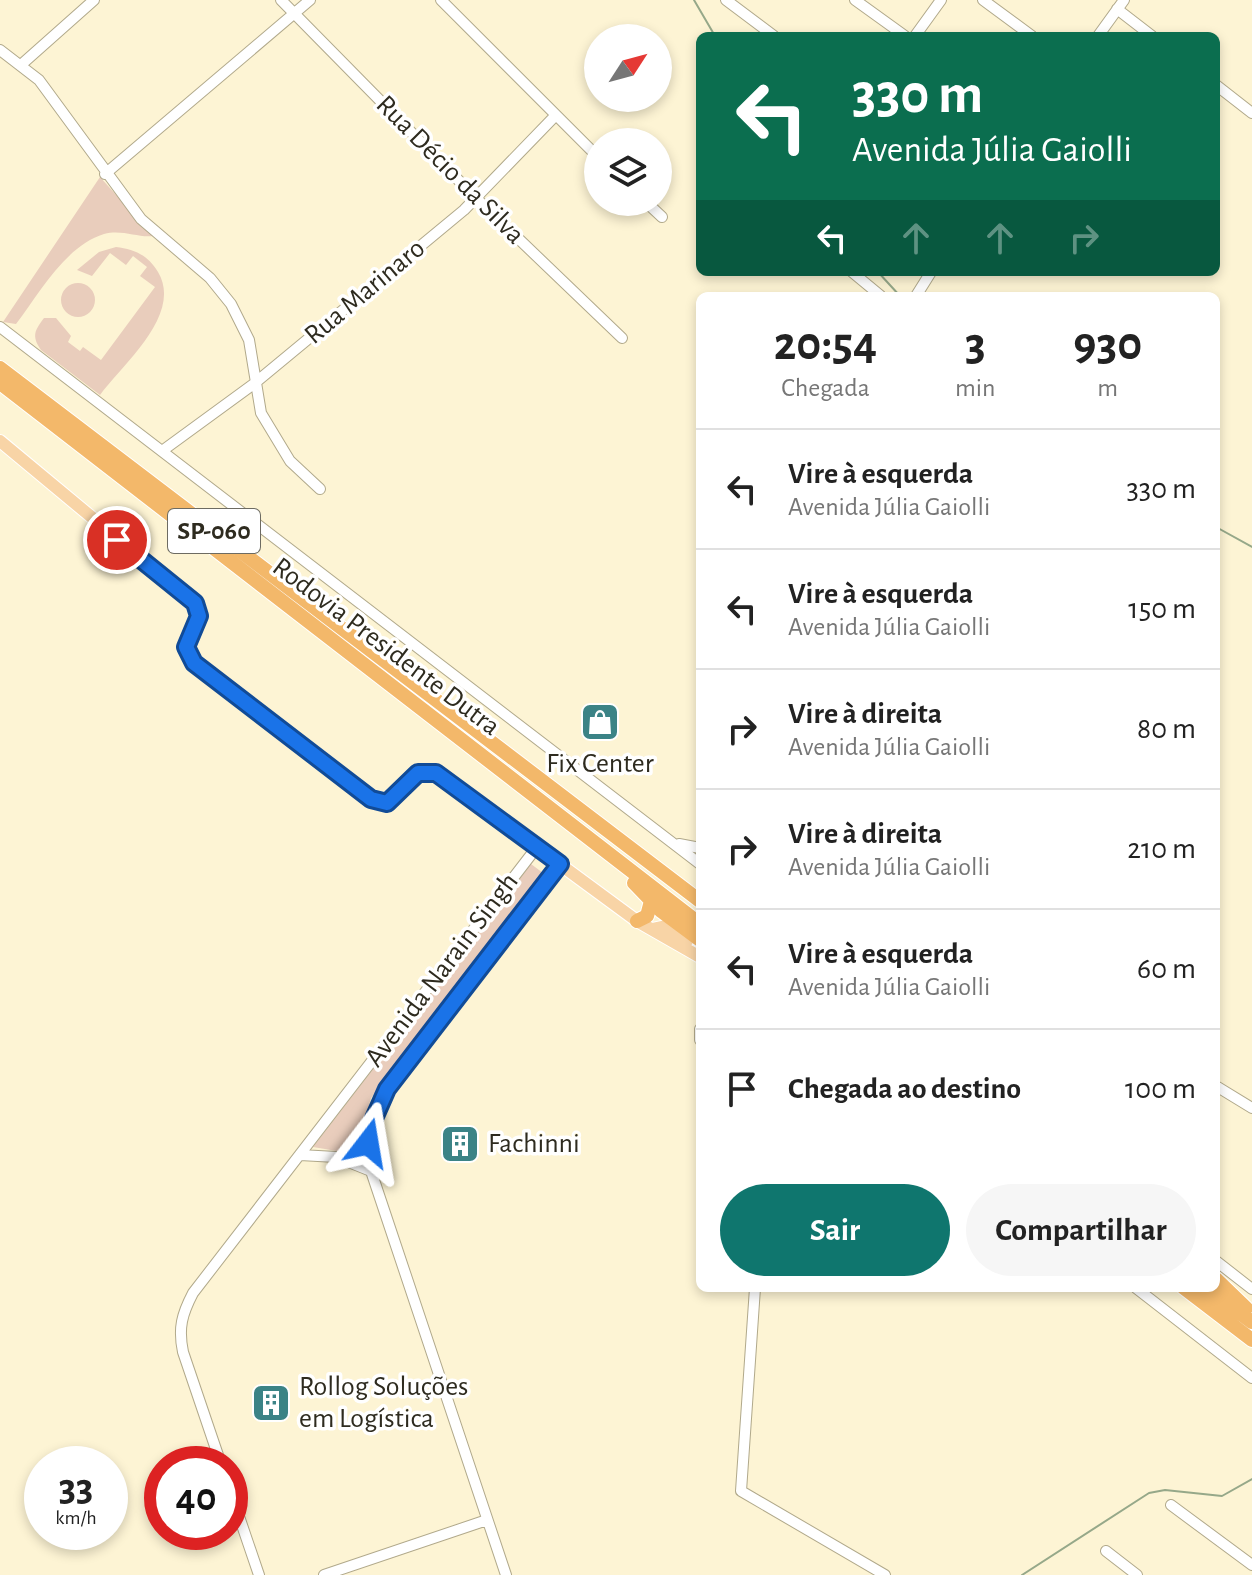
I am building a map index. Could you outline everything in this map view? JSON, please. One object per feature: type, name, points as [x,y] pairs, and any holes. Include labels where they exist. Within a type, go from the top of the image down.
[{"type":"highway","name":"Rodovia Presidente Dutra","points":[[0,368],[696,898]]},
{"type":"highway","name":"Rodovia Presidente Dutra","points":[[0,383],[696,921]]},
{"type":"highway","points":[[603,850],[651,901],[696,937]]},
{"type":"highway","points":[[637,921],[647,916],[651,901]]},
{"type":"highway","points":[[1220,1283],[1252,1314]]},
{"type":"highway","points":[[1189,1292],[1252,1340]]},
{"type":"highway","points":[[1211,1292],[1252,1322]]},
{"type":"highway","points":[[1219,1314],[1252,1350]]},
{"type":"main road","points":[[0,441],[195,603],[199,616],[186,647],[194,663],[371,799],[387,803],[418,773],[436,773],[637,921],[696,955]]},
{"type":"main road","points":[[652,929],[666,926],[696,946]]},
{"type":"street","points":[[22,64],[94,0]]},
{"type":"street","name":"Rua Décio da Silva","points":[[281,0],[476,198],[622,338]]},
{"type":"street","points":[[105,174],[310,0]]},
{"type":"street","points":[[441,0],[584,144]]},
{"type":"street","points":[[726,0],[769,32]]},
{"type":"street","points":[[855,0],[899,32]]},
{"type":"street","points":[[918,32],[941,0]]},
{"type":"street","points":[[983,0],[1027,32]]},
{"type":"street","points":[[1101,32],[1120,4],[1148,32]]},
{"type":"street","points":[[0,50],[39,80],[105,174],[141,219],[210,278],[231,304],[249,340],[261,413],[282,449],[320,489]]},
{"type":"street","points":[[1220,88],[1252,113]]},
{"type":"street","name":"Rua Marinaro","points":[[162,451],[255,383],[476,198],[555,116]]},
{"type":"street","points":[[857,276],[876,292]]},
{"type":"street","points":[[0,327],[696,861]]},
{"type":"street","points":[[675,844],[696,847]]},
{"type":"street","name":"Avenida Narain Singh","points":[[215,1446],[180,1335],[183,1312],[193,1293],[537,847]]},
{"type":"street","points":[[506,1575],[371,1171],[372,1123],[387,1089],[560,864]]},
{"type":"street","points":[[1220,1088],[1252,1108]]},
{"type":"street","points":[[300,1155],[336,1157],[371,1171]]},
{"type":"street","points":[[1220,1264],[1252,1289]]},
{"type":"street","points":[[755,1292],[741,1491],[885,1575]]},
{"type":"street","points":[[1141,1292],[1252,1378]]},
{"type":"street","points":[[1171,1505],[1252,1565]]},
{"type":"street","points":[[324,1575],[487,1520]]},
{"type":"street","points":[[248,1543],[259,1575]]},
{"type":"street","points":[[1106,1551],[1137,1575]]},
{"type":"shaded area","points":[[100,177],[153,236],[111,233],[90,240],[54,272],[16,324],[3,322]]},
{"type":"shaded area","points":[[116,247],[129,249],[150,261],[164,288],[163,304],[147,337],[100,395],[41,350],[35,333],[44,318],[56,318],[71,336],[68,342],[80,351],[83,347],[101,360],[155,287],[140,276],[147,267],[133,256],[126,265],[110,253],[92,276],[77,270],[99,252]]},
{"type":"shaded area","points":[[78,283],[90,288],[95,300],[90,312],[78,317],[66,312],[61,300],[66,288]]},
{"type":"shaded area","points":[[531,864],[543,873],[371,1098],[362,1129],[361,1150],[355,1154],[313,1147]]},
{"type":"waterway","points":[[694,0],[713,32]]},
{"type":"waterway","points":[[882,276],[896,292]]},
{"type":"waterway","points":[[1220,529],[1252,547]]},
{"type":"waterway","points":[[1022,1575],[1149,1493],[1165,1490],[1222,1496],[1252,1479]]},
{"type":"place","name":"Fix Center","points":[[600,722]]},
{"type":"place","name":"Fachinni","points":[[460,1144]]},
{"type":"place","name":"Rollog Soluções em Logística","points":[[271,1403]]},
{"type":"route","points":[[117,540],[195,603],[199,616],[186,647],[194,663],[371,799],[387,803],[418,773],[436,773],[560,864],[387,1089],[379,1103],[368,1143]]}]
